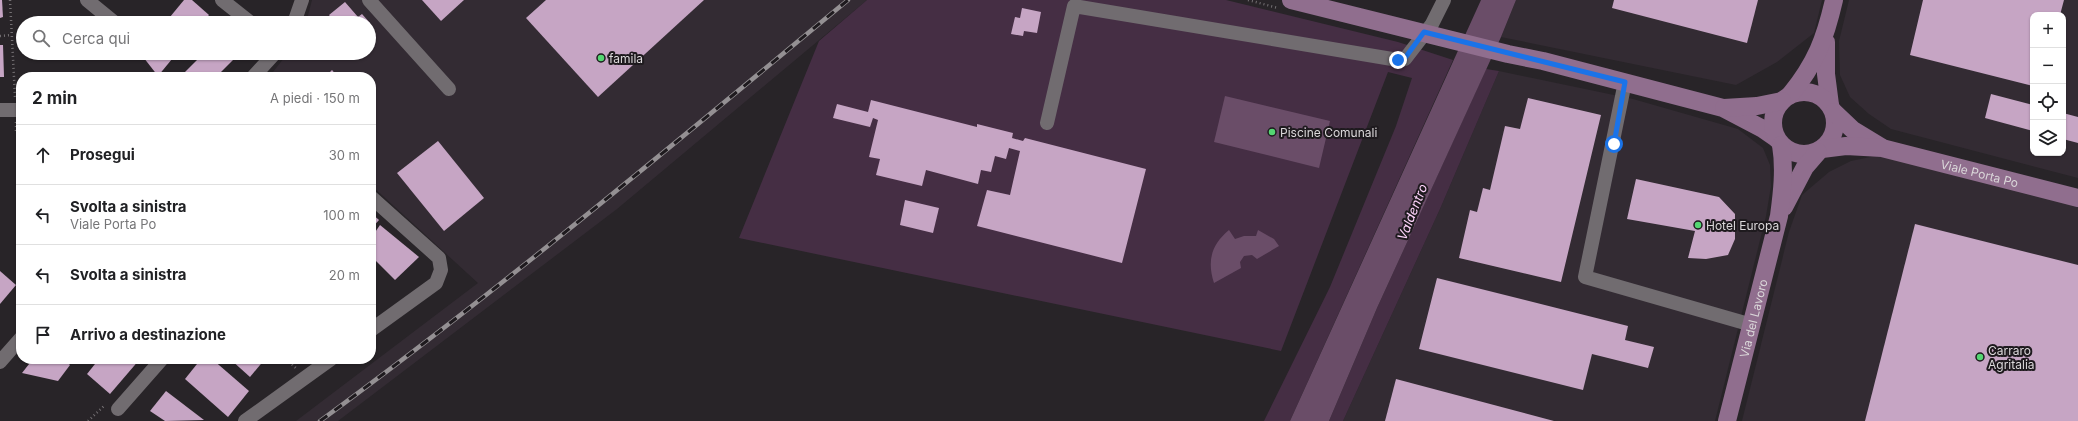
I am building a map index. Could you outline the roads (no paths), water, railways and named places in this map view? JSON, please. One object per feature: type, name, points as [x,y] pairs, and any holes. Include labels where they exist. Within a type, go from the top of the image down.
[{"type":"main road","name":"Viale Porta Po","points":[[1291,0],[1508,54],[1543,61],[1723,108],[1763,129],[1796,154],[1805,155],[1846,146],[1882,148],[2078,198]]},
{"type":"main road","points":[[1779,216],[1783,167],[1779,141],[1774,130],[1773,118],[1777,107],[1812,66],[1826,35],[1834,0]]},
{"type":"main road","points":[[1779,216],[1805,166],[1833,137],[1836,120],[1832,108],[1826,74],[1826,35]]},
{"type":"main road","name":"Viale Porta Po","points":[[1723,108],[1757,106],[1786,98],[1799,92],[1816,94],[1853,130],[1882,148]]},
{"type":"main road","name":"Via del Lavoro","points":[[1727,421],[1779,216]]},
{"type":"street","points":[[88,0],[107,16]]},
{"type":"street","points":[[222,0],[242,16]]},
{"type":"street","points":[[296,16],[302,0]]},
{"type":"street","points":[[369,0],[449,89]]},
{"type":"street","points":[[1047,123],[1074,6],[1398,60],[1405,58],[1424,32],[1432,24],[1444,0]]},
{"type":"street","points":[[258,72],[269,60]]},
{"type":"street","points":[[1625,82],[1585,277],[1752,325]]},
{"type":"street","points":[[0,110],[16,110]]},
{"type":"street","points":[[376,201],[439,258],[441,270],[436,283],[376,326]]},
{"type":"street","points":[[0,362],[16,344]]},
{"type":"street","points":[[118,409],[158,364]]},
{"type":"street","points":[[245,421],[324,364]]},
{"type":"water","name":"Valdentro","points":[[1481,0],[1516,0],[1501,37],[1377,308],[1329,421],[1290,421]]},
{"type":"water","name":"Piscine Comunali","points":[[1225,96],[1330,121],[1319,168],[1214,142]]},
{"type":"water","points":[[1229,230],[1235,239],[1244,236],[1256,236],[1258,230],[1274,239],[1279,246],[1257,259],[1252,255],[1244,256],[1240,262],[1241,268],[1214,283],[1211,268],[1212,254],[1218,242]]},
{"type":"railway","points":[[320,421],[388,371],[521,267],[653,161],[848,0]]},
{"type":"place","name":"famila","points":[[601,58]]},
{"type":"place","name":"Piscine Comunali","points":[[1272,132]]},
{"type":"place","name":"Hotel Europa","points":[[1698,225]]},
{"type":"place","name":"Carraro Agritalia","points":[[1980,357]]}]
